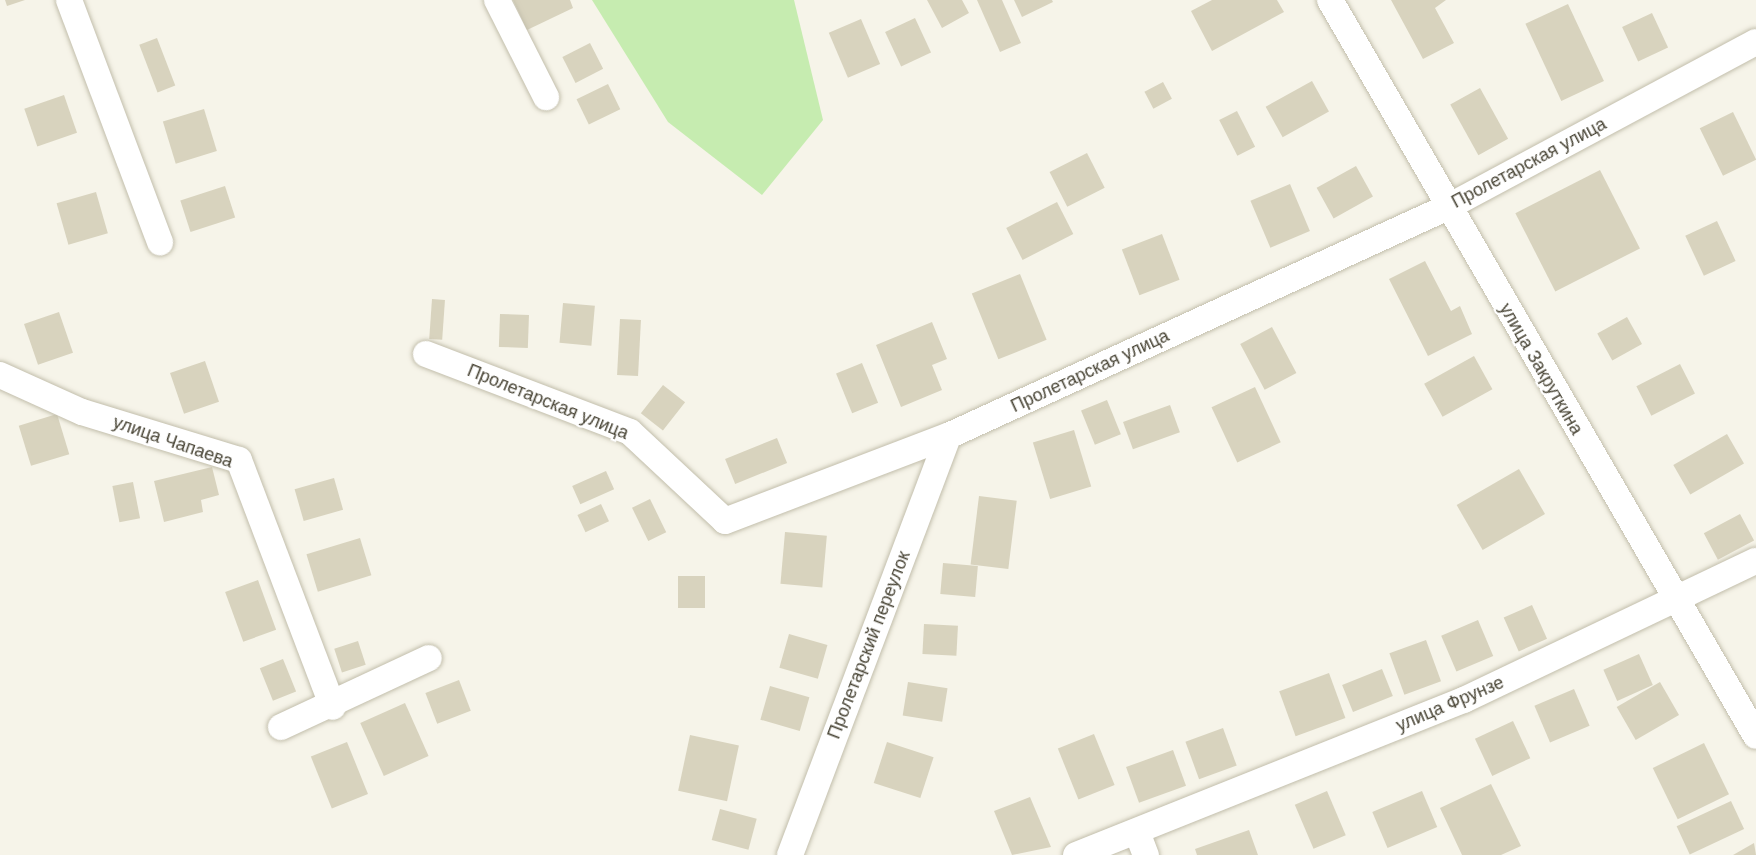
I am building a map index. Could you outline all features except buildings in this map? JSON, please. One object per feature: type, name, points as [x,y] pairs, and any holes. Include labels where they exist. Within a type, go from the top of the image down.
[{"type":"street","points":[[69,0],[160,242]]},
{"type":"street","points":[[497,0],[546,97]]},
{"type":"street","name":"улица Закруткина","points":[[1330,0],[1674,602],[1756,736]]},
{"type":"street","name":"Пролетарская улица","points":[[426,354],[630,432],[725,521],[948,436],[1448,207],[1756,42]]},
{"type":"street","name":"улица Чапаева","points":[[0,375],[82,412],[238,460],[333,707]]},
{"type":"street","name":"Пролетарский переулок","points":[[790,855],[948,436]]},
{"type":"street","name":"улица Фрунзе","points":[[1076,855],[1142,843],[1464,700],[1756,561]]},
{"type":"street","points":[[281,727],[333,707],[429,658]]},
{"type":"green space","points":[[592,0],[794,0],[823,120],[762,195],[668,122]]}]
